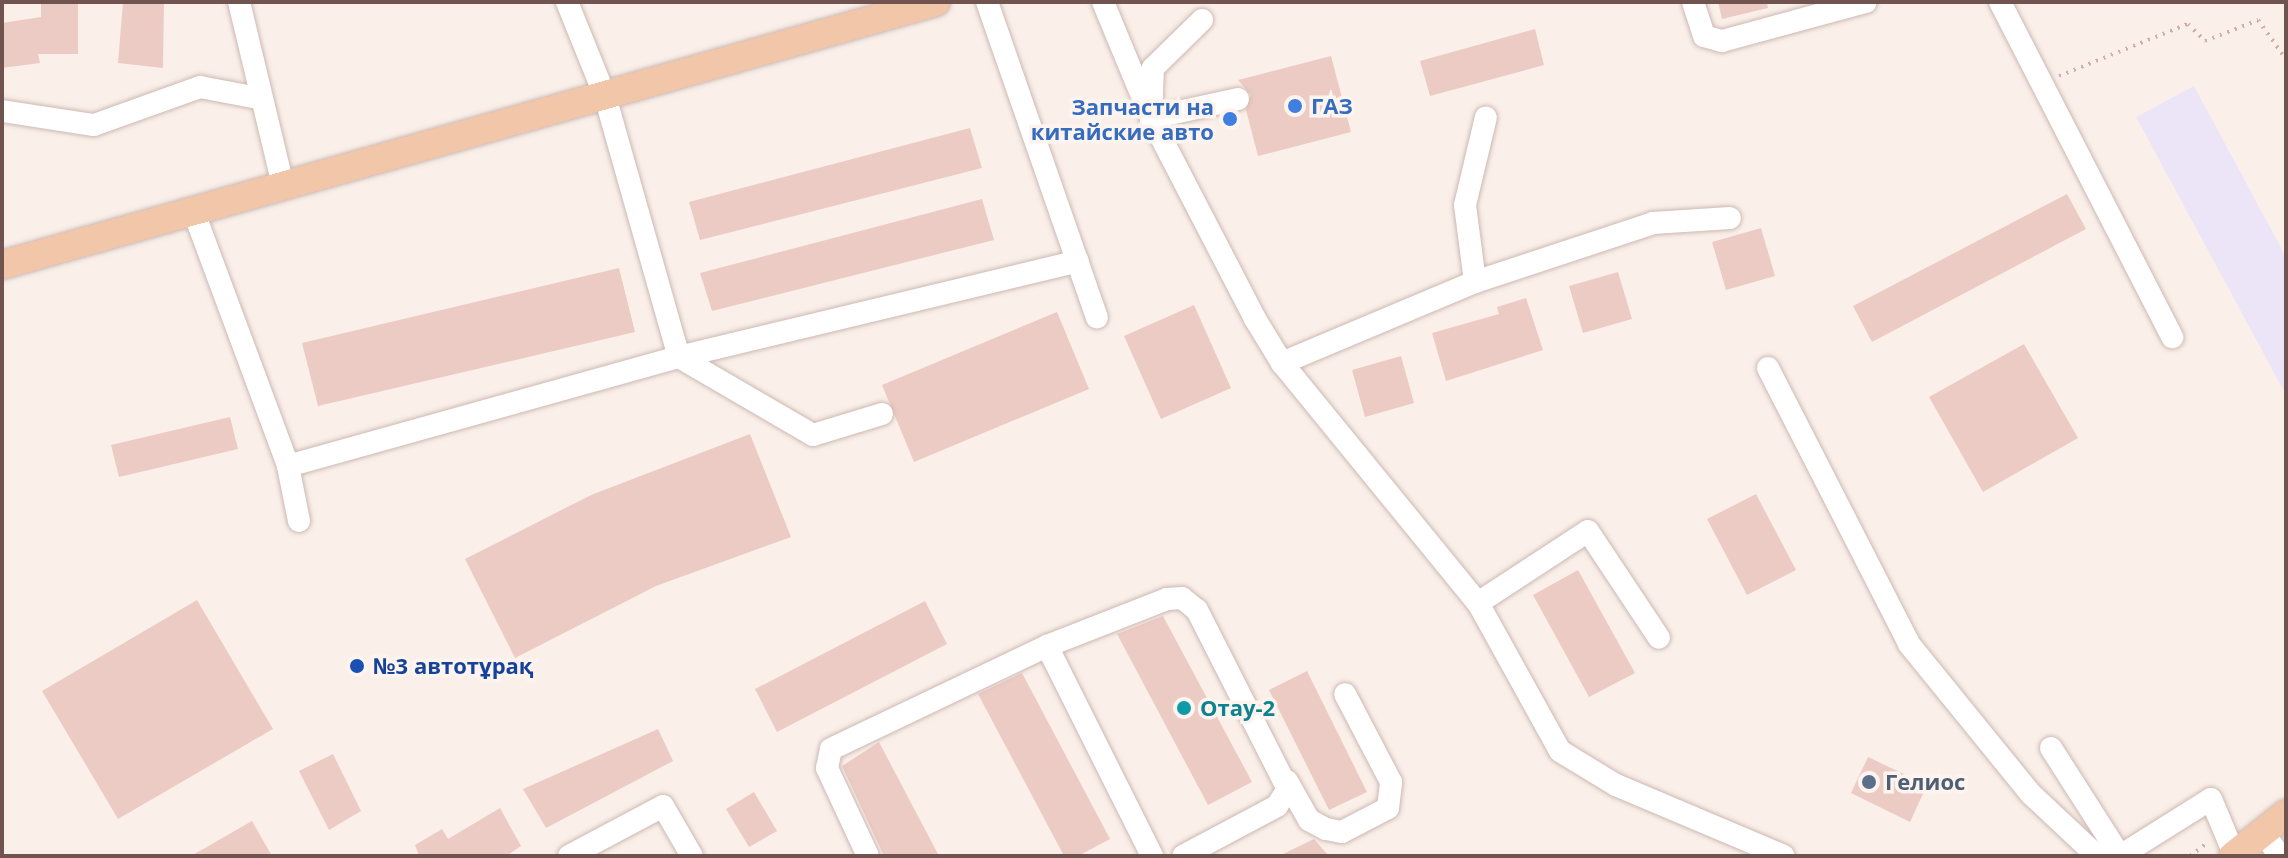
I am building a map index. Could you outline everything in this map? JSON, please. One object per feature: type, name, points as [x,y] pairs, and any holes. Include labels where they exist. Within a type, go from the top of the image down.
[{"type":"main road","points":[[2,265],[924,4]]},
{"type":"main road","points":[[2235,855],[2286,814]]},
{"type":"street","points":[[239,2],[258,98],[283,185]]},
{"type":"street","points":[[567,2],[605,96],[679,357],[813,435],[882,414]]},
{"type":"street","points":[[987,2],[1097,317]]},
{"type":"street","points":[[1103,2],[1151,118],[1282,363],[1478,603],[1560,751],[1616,785],[1784,856]]},
{"type":"street","points":[[1693,2],[1699,30],[1712,41],[1866,2]]},
{"type":"street","points":[[2000,2],[2172,337]]},
{"type":"street","points":[[1151,118],[1153,68],[1202,20]]},
{"type":"street","points":[[2,111],[94,125],[200,87],[258,98]]},
{"type":"street","points":[[1151,118],[1238,99]]},
{"type":"street","points":[[1475,282],[1465,205],[1486,117]]},
{"type":"street","points":[[193,210],[288,466],[299,521]]},
{"type":"street","points":[[1282,363],[1475,282],[1653,223],[1730,218]]},
{"type":"street","points":[[288,466],[679,357],[1078,261]]},
{"type":"street","points":[[1768,368],[1909,644],[2031,794],[2097,856]]},
{"type":"street","points":[[1478,603],[1588,531],[1659,638]]},
{"type":"street","points":[[868,856],[827,768],[831,749],[1047,646],[1167,599],[1191,602],[1309,820],[1326,829],[1342,832],[1388,808],[1391,782],[1345,694]]},
{"type":"street","points":[[1047,646],[1152,856]]},
{"type":"street","points":[[2051,748],[2120,856],[2211,799],[2235,855]]},
{"type":"street","points":[[1183,856],[1277,806],[1287,781]]},
{"type":"street","points":[[569,856],[663,806],[692,856]]},
{"type":"street","points":[[2263,831],[2279,856]]},
{"type":"path","points":[[2042,83],[2188,24],[2205,41],[2258,20],[2286,59]]},
{"type":"shaded area","points":[[2194,86],[2286,257],[2286,395],[2136,117]]},
{"type":"building","points":[[41,2],[78,2],[78,54],[38,54],[40,63],[2,68],[2,23],[41,17]]},
{"type":"building","points":[[123,2],[164,2],[163,68],[118,63]]},
{"type":"building","points":[[1718,2],[1767,2],[1768,8],[1722,19]]},
{"type":"building","points":[[1535,29],[1544,65],[1430,96],[1420,61]]},
{"type":"building","name":"ГАЗ","points":[[1331,56],[1351,132],[1258,156],[1246,110],[1251,95],[1238,80]]},
{"type":"building","points":[[970,128],[982,168],[700,240],[689,202]]},
{"type":"building","points":[[2067,194],[2086,229],[1872,342],[1853,306]]},
{"type":"building","points":[[982,199],[994,240],[712,311],[700,273]]},
{"type":"building","points":[[1761,228],[1775,276],[1726,290],[1712,242]]},
{"type":"building","points":[[619,268],[635,332],[318,406],[302,343]]},
{"type":"building","points":[[1618,272],[1632,319],[1583,333],[1569,286]]},
{"type":"building","points":[[1526,298],[1543,350],[1446,381],[1432,333],[1499,314],[1497,307]]},
{"type":"building","points":[[1194,305],[1231,388],[1161,419],[1124,336]]},
{"type":"building","points":[[1057,312],[1089,389],[914,462],[882,385]]},
{"type":"building","points":[[2024,344],[2078,438],[1983,492],[1929,397]]},
{"type":"building","points":[[1401,356],[1414,403],[1365,417],[1352,370]]},
{"type":"building","points":[[230,417],[238,449],[119,477],[111,445]]},
{"type":"building","points":[[750,434],[791,537],[656,586],[515,658],[465,559],[591,495]]},
{"type":"building","points":[[1756,494],[1796,570],[1747,595],[1707,519]]},
{"type":"building","points":[[1578,570],[1635,673],[1589,697],[1533,595]]},
{"type":"building","points":[[197,600],[273,729],[118,819],[42,691]]},
{"type":"building","points":[[925,601],[947,644],[777,732],[755,689]]},
{"type":"building","name":"Отау-2","points":[[1163,616],[1252,782],[1208,805],[1117,634]]},
{"type":"building","name":"Отау-2","points":[[1307,671],[1367,792],[1329,810],[1269,690]]},
{"type":"building","points":[[1022,673],[1110,839],[1078,856],[1064,856],[978,694]]},
{"type":"building","points":[[658,729],[673,761],[546,828],[523,789]]},
{"type":"building","points":[[879,742],[939,856],[884,856],[842,766]]},
{"type":"building","points":[[333,754],[361,811],[329,830],[299,771]]},
{"type":"building","points":[[1868,757],[1927,785],[1910,822],[1851,793]]},
{"type":"building","points":[[754,792],[777,831],[749,847],[726,809]]},
{"type":"building","points":[[500,808],[521,846],[506,856],[419,856],[415,845],[442,829],[448,839]]},
{"type":"building","points":[[252,821],[272,856],[191,856]]},
{"type":"building","points":[[1314,839],[1329,856],[1279,856]]},
{"type":"place","name":"ГАЗ","points":[[1295,106]]},
{"type":"place","name":"Запчасти на китайские авто","points":[[1230,119]]},
{"type":"place","name":"№3 автотұрақ","points":[[357,666]]},
{"type":"place","name":"Отау-2","points":[[1184,708]]},
{"type":"place","name":"Гелиос","points":[[1869,782]]}]
